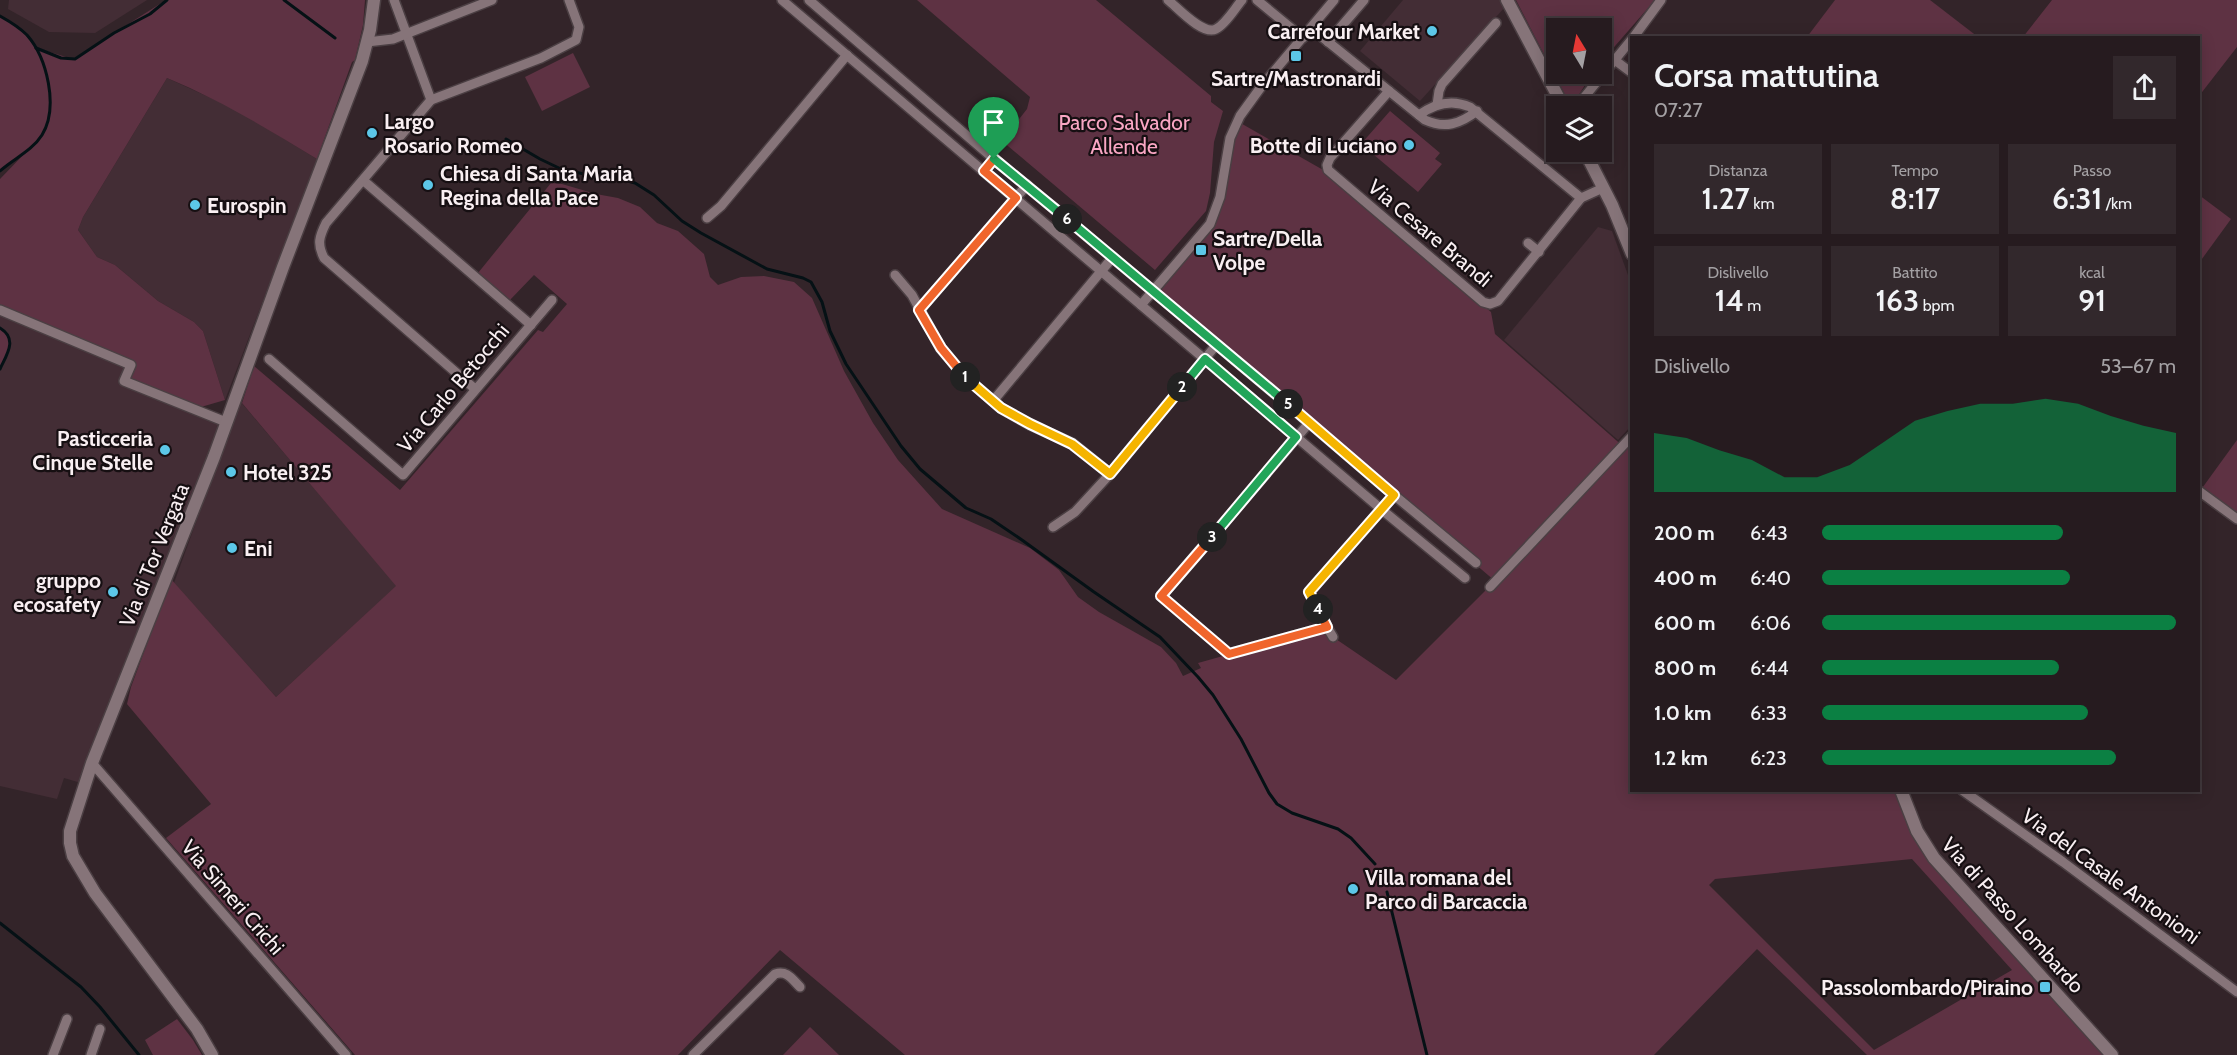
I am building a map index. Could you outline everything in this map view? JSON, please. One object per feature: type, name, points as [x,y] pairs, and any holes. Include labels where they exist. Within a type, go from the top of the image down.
[{"type":"main road","name":"Via di Tor Vergata","points":[[212,1055],[191,1021],[95,893],[75,859],[70,843],[70,831],[92,763],[226,422],[367,42],[374,0]]},
{"type":"main road","points":[[1507,0],[1558,96]]},
{"type":"main road","points":[[1590,162],[1630,249]]},
{"type":"main road","name":"Via di Passo Lombardo","points":[[1902,792],[1917,831],[1934,858],[2112,1055]]},
{"type":"street","points":[[394,0],[431,100]]},
{"type":"street","points":[[367,42],[393,39],[492,0]]},
{"type":"street","points":[[475,389],[324,258],[319,238],[326,223],[431,100],[572,44],[577,38],[579,27],[568,0]]},
{"type":"street","points":[[782,0],[1465,578]]},
{"type":"street","points":[[808,0],[1476,563]]},
{"type":"street","points":[[1168,0],[1202,29],[1210,31],[1219,27],[1242,0]]},
{"type":"street","points":[[1257,0],[1303,38]]},
{"type":"street","points":[[1141,304],[1206,230],[1219,201],[1228,148],[1237,121],[1261,87],[1334,0]]},
{"type":"street","points":[[1328,42],[1364,0]]},
{"type":"street","points":[[1634,36],[1661,0]]},
{"type":"street","points":[[1437,105],[1442,84],[1496,23]]},
{"type":"street","points":[[1311,28],[1419,115],[1434,123],[1449,125],[1463,121],[1477,111]]},
{"type":"street","points":[[1585,96],[1630,42]]},
{"type":"street","points":[[707,218],[721,206],[847,55]]},
{"type":"street","points":[[1616,60],[1630,71]]},
{"type":"street","name":"Via Cesare Brandi","points":[[1389,91],[1328,161],[1327,167],[1330,172],[1487,303],[1498,301],[1581,198],[1603,188]]},
{"type":"street","points":[[1419,115],[1437,105],[1458,103],[1477,111],[1581,198]]},
{"type":"street","points":[[984,171],[994,159]]},
{"type":"street","points":[[364,181],[531,325]]},
{"type":"street","points":[[919,310],[1027,185]]},
{"type":"street","points":[[1528,243],[1539,252]]},
{"type":"street","points":[[993,401],[1113,257]]},
{"type":"street","points":[[895,275],[909,291],[933,338],[946,356],[993,401],[1021,420],[1072,444],[1110,474]]},
{"type":"street","name":"Via Carlo Betocchi","points":[[269,359],[403,475],[552,300]]},
{"type":"street","points":[[0,310],[130,365],[124,381],[226,422]]},
{"type":"street","points":[[1053,527],[1072,515],[1110,474],[1217,344]]},
{"type":"street","points":[[1309,423],[1161,596],[1229,654],[1327,627]]},
{"type":"street","points":[[1490,587],[1630,438]]},
{"type":"street","points":[[2200,492],[2237,519]]},
{"type":"street","points":[[1333,637],[1309,592],[1394,495]]},
{"type":"street","name":"Via Simeri Crichi","points":[[92,763],[346,1055]]},
{"type":"street","name":"Via del Casale Antonioni","points":[[1965,792],[2073,869],[2237,992]]},
{"type":"street","points":[[693,1055],[775,974],[781,972],[787,974],[800,987]]},
{"type":"street","points":[[53,1055],[67,1019]]},
{"type":"street","points":[[91,1055],[100,1029]]},
{"type":"shaded area","points":[[9,0],[147,0],[95,33],[49,32],[8,9]]},
{"type":"shaded area","points":[[1403,0],[1502,0],[1505,7],[1420,101],[1360,51]]},
{"type":"shaded area","points":[[167,78],[235,109],[317,159],[225,400],[203,331],[194,322],[158,301],[115,265],[97,257],[78,230],[83,217]]},
{"type":"shaded area","points":[[1598,227],[1612,231],[1630,280],[1630,427],[1618,440],[1504,340]]},
{"type":"shaded area","points":[[0,310],[131,365],[124,380],[221,420],[81,783],[64,778],[57,799],[0,786],[0,369],[9,350],[0,330]]},
{"type":"shaded area","points":[[240,401],[397,586],[276,697],[174,583]]},
{"type":"green space","points":[[166,0],[365,0],[363,25],[355,60],[352,62],[317,159],[225,105],[167,78],[83,217],[78,230],[97,257],[115,265],[158,301],[194,322],[203,331],[225,400],[201,407],[124,381],[130,365],[0,310],[0,179],[27,151],[0,171],[0,16],[22,31],[36,48],[73,59]]},
{"type":"green space","name":"Parco Salvador Allende","points":[[917,0],[1096,0],[1211,96],[1211,102],[1223,111],[1214,142],[1210,193],[1206,211],[1155,270],[1002,141],[1027,109],[1030,97]]},
{"type":"green space","points":[[1516,0],[1655,0],[1612,49],[1612,18],[1546,18],[1546,58]]},
{"type":"green space","points":[[1835,0],[1930,0],[1977,36],[1808,36]]},
{"type":"green space","points":[[2052,0],[2237,0],[2237,47],[2200,95],[2200,36],[2024,36]]},
{"type":"green space","points":[[573,53],[590,87],[542,111],[525,77]]},
{"type":"green space","points":[[1559,84],[1586,84],[1578,96],[1565,96]]},
{"type":"green space","points":[[1390,111],[1440,153],[1435,159],[1442,164],[1418,192],[1361,144]]},
{"type":"green space","points":[[1237,121],[1325,171],[1491,312],[1495,334],[1625,448],[1630,443],[1630,792],[1897,792],[1912,830],[2106,1055],[1867,1055],[1757,949],[1654,1055],[905,1055],[780,950],[678,1055],[355,1055],[166,838],[211,804],[127,704],[131,687],[171,579],[276,697],[396,586],[242,403],[254,366],[400,490],[538,330],[543,332],[567,304],[534,275],[509,301],[478,273],[551,183],[618,198],[640,207],[657,223],[678,231],[704,254],[710,277],[718,285],[741,277],[764,276],[794,282],[812,298],[844,371],[873,423],[898,460],[942,509],[1030,548],[1059,570],[1078,597],[1099,612],[1161,647],[1176,663],[1183,676],[1201,668],[1198,663],[1327,627],[1333,637],[1396,680],[1495,581],[1154,290],[1210,224]],"holes":[[[1912,859],[2012,970],[1874,1050],[1709,885],[1715,879]]]},
{"type":"green space","points":[[2200,196],[2231,219],[2200,262]]},
{"type":"green space","points":[[0,328],[9,337],[10,342],[0,369]]},
{"type":"green space","points":[[2237,440],[2237,519],[2200,491]]},
{"type":"green space","points":[[177,1019],[202,1055],[153,1055],[145,1040]]},
{"type":"green space","points":[[810,1027],[839,1055],[783,1055]]},
{"type":"waterway","points":[[36,48],[61,58],[75,59],[114,33],[150,14],[167,0]]},
{"type":"waterway","points":[[284,0],[335,38]]},
{"type":"waterway","points":[[0,16],[24,32],[34,45],[45,69],[50,97],[47,124],[38,141],[0,171]]},
{"type":"waterway","points":[[506,139],[561,169],[635,183],[654,195],[682,221],[701,233],[767,269],[811,282],[822,302],[830,331],[846,364],[901,446],[920,469],[966,508],[991,519],[1160,637],[1213,695],[1241,739],[1277,804],[1292,813],[1338,829],[1351,838],[1375,864]]},
{"type":"waterway","points":[[0,328],[9,337],[10,342],[0,369]]},
{"type":"waterway","points":[[1387,892],[1427,1055]]},
{"type":"waterway","points":[[0,923],[81,987],[139,1055]]},
{"type":"place","name":"Carrefour Market","points":[[1432,31]]},
{"type":"place","name":"Sartre/Mastronardi","points":[[1296,56]]},
{"type":"place","name":"Largo Rosario Romeo","points":[[372,133]]},
{"type":"place","name":"Botte di Luciano","points":[[1409,145]]},
{"type":"place","name":"Chiesa di Santa Maria Regina della Pace","points":[[428,185]]},
{"type":"place","name":"Eurospin","points":[[195,205]]},
{"type":"place","name":"Sartre/Della Volpe","points":[[1201,250]]},
{"type":"place","name":"Pasticceria Cinque Stelle","points":[[165,450]]},
{"type":"place","name":"Hotel 325","points":[[231,472]]},
{"type":"place","name":"Eni","points":[[232,548]]},
{"type":"place","name":"gruppo ecosafety","points":[[113,592]]},
{"type":"place","name":"Villa romana del Parco di Barcaccia","points":[[1353,889]]},
{"type":"place","name":"Passolombardo/Piraino","points":[[2045,987]]},
{"type":"route","points":[[994,159],[1154,291],[1394,495],[1309,592],[1327,627],[1229,654],[1161,596],[1296,437],[1205,359],[1110,474],[1072,444],[1001,408],[961,372],[933,338],[919,310],[1016,198],[984,171],[994,159]]}]
